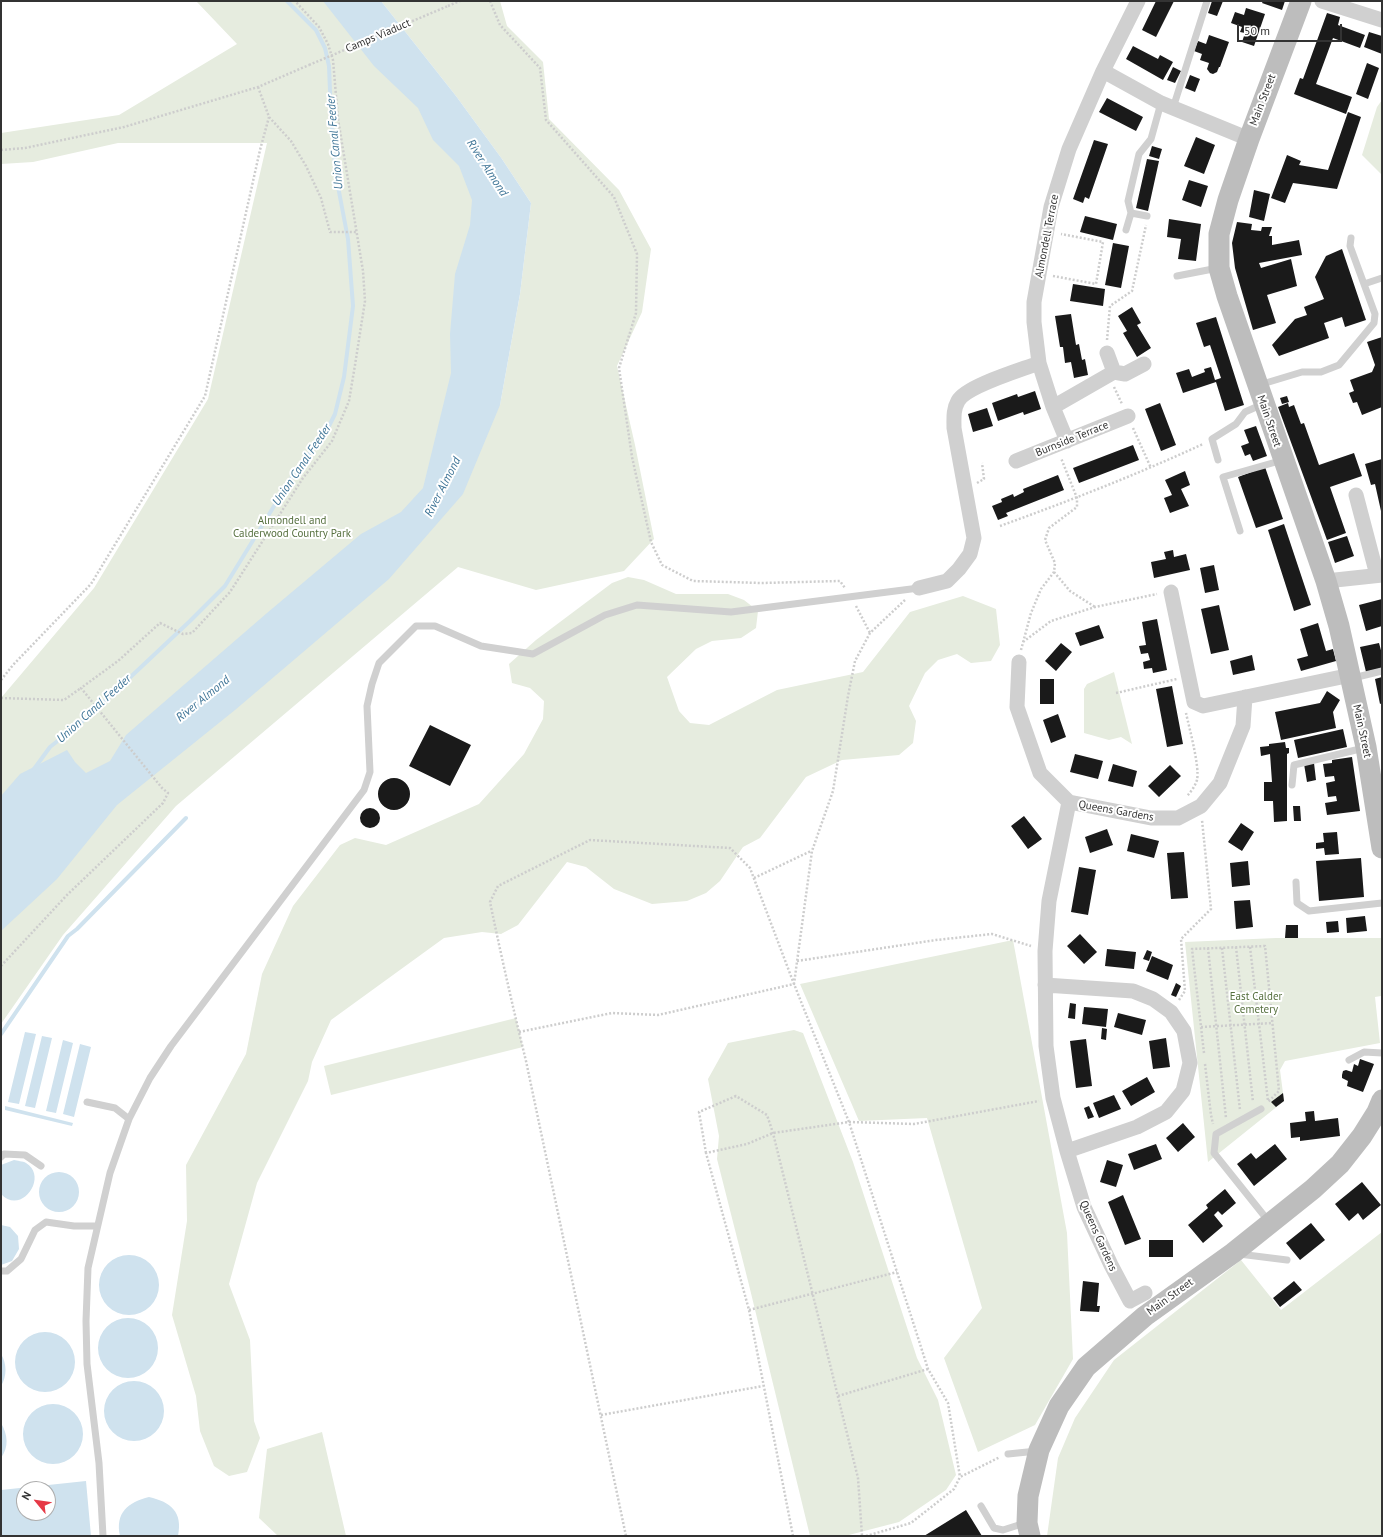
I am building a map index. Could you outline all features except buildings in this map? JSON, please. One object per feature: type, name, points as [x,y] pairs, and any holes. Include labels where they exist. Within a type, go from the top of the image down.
[{"type":"main road","name":"Main Street","points":[[1301,1],[1248,139],[1228,200],[1219,234],[1220,268],[1226,296],[1326,581],[1339,626],[1371,760],[1378,799],[1382,848]]},
{"type":"main road","name":"Main Street","points":[[1028,1529],[1028,1496],[1039,1450],[1059,1406],[1086,1367],[1145,1316],[1233,1253],[1313,1189],[1340,1164],[1362,1136],[1377,1112],[1382,1100]]},
{"type":"street","name":"Almondell Terrace","points":[[1061,443],[1053,407],[1039,363],[1034,322],[1034,302],[1039,273],[1051,207],[1069,149],[1103,71],[1138,1]]},
{"type":"street","points":[[1322,1],[1382,20]]},
{"type":"street","points":[[1103,71],[1167,106],[1248,139]]},
{"type":"street","points":[[1107,352],[1114,372]]},
{"type":"street","points":[[919,588],[947,581],[959,569],[970,554],[974,538],[954,428],[954,412],[959,399],[970,389],[1039,363]]},
{"type":"street","points":[[1053,407],[1114,372],[1125,374],[1144,364]]},
{"type":"street","name":"Burnside Terrace","points":[[1016,461],[1128,416]]},
{"type":"street","points":[[1326,581],[1380,575],[1356,495]]},
{"type":"street","points":[[1171,592],[1194,702],[1203,706],[1351,677]]},
{"type":"street","points":[[1019,662],[1017,707],[1040,773],[1069,802]]},
{"type":"street","name":"Queens Gardens","points":[[1145,1293],[1130,1301],[1111,1265],[1084,1207],[1067,1152],[1053,1098],[1046,1046],[1045,951],[1049,901],[1069,802],[1152,818],[1178,818],[1201,806],[1220,783],[1243,726],[1245,697]]},
{"type":"street","points":[[1045,985],[1134,991],[1153,999],[1171,1012],[1184,1031],[1190,1063],[1183,1091],[1166,1112],[1137,1127],[1067,1152]]},
{"type":"lane","points":[[1126,230],[1131,213],[1128,201],[1139,154],[1151,139],[1167,106],[1208,1]]},
{"type":"lane","points":[[1131,213],[1147,216]]},
{"type":"lane","points":[[1218,460],[1212,439],[1236,424],[1260,395],[1302,372],[1321,372],[1339,365],[1374,323],[1375,314],[1350,246],[1351,238]]},
{"type":"lane","points":[[1177,276],[1220,268]]},
{"type":"lane","points":[[1364,284],[1382,278]]},
{"type":"lane","points":[[1240,531],[1223,477],[1283,460]]},
{"type":"lane","points":[[103,1536],[99,1464],[87,1364],[86,1321],[88,1268],[110,1172],[128,1119],[150,1078],[171,1046],[364,790],[370,772],[367,706],[379,663],[416,626],[435,626],[481,646],[533,654],[605,615],[637,605],[732,612],[919,588]]},
{"type":"lane","points":[[1351,677],[1382,671]]},
{"type":"lane","points":[[1292,785],[1294,765],[1371,760]]},
{"type":"lane","points":[[1296,882],[1297,903],[1309,911],[1382,903]]},
{"type":"lane","points":[[1349,1060],[1364,1052],[1382,1053]]},
{"type":"lane","points":[[87,1102],[115,1108],[128,1119]]},
{"type":"lane","points":[[1258,1110],[1216,1134],[1214,1153],[1270,1223]]},
{"type":"lane","points":[[1,1157],[4,1154],[25,1155],[41,1166]]},
{"type":"lane","points":[[1,1271],[7,1272],[21,1259],[35,1230],[46,1222],[74,1226],[97,1226]]},
{"type":"lane","points":[[1233,1253],[1287,1260]]},
{"type":"lane","points":[[1008,1454],[1039,1450]]},
{"type":"lane","points":[[981,1506],[994,1528],[1003,1530],[1028,1529]]},
{"type":"path","points":[[1,698],[64,700],[118,661],[160,624],[183,634],[192,633],[230,592],[302,478],[332,441],[349,400],[365,302],[363,270],[338,119],[333,60],[328,44],[319,27],[295,1]]},
{"type":"path","name":"Camps Viaduct","points":[[1,150],[25,148],[124,128],[258,87],[460,1]]},
{"type":"path","points":[[490,1],[500,25],[540,68],[546,120],[614,197],[637,254],[636,313],[619,368],[632,457],[651,542],[662,565],[693,581],[762,583],[840,581],[852,597],[870,633]]},
{"type":"path","points":[[258,87],[269,117],[291,141],[306,166],[321,198],[330,232],[357,232]]},
{"type":"path","points":[[1,680],[13,665],[91,584],[205,396],[260,150],[269,117]]},
{"type":"path","points":[[1107,352],[1110,306],[1132,291],[1147,216]]},
{"type":"path","points":[[1039,273],[1096,284],[1103,242],[1047,231]]},
{"type":"path","points":[[1000,526],[1077,498],[1151,468],[1212,439]]},
{"type":"path","points":[[1019,662],[1022,642],[1031,613],[1041,589],[1054,572],[1055,563],[1045,540],[1049,528],[1077,507],[1077,498],[1061,443]]},
{"type":"path","points":[[1054,572],[1070,591],[1095,607]]},
{"type":"path","points":[[794,984],[812,851],[834,791],[848,696],[856,661],[870,633],[919,588]]},
{"type":"path","points":[[1022,642],[1050,621],[1095,607],[1171,592]]},
{"type":"path","points":[[1116,693],[1189,677]]},
{"type":"path","points":[[1,966],[67,895],[162,803],[168,793],[162,788],[81,688]]},
{"type":"path","points":[[1186,797],[1191,792],[1197,779],[1196,759],[1186,711],[1194,702]]},
{"type":"path","points":[[1171,1012],[1185,991],[1181,939],[1211,909],[1201,806]]},
{"type":"path","points":[[626,1536],[490,902],[498,886],[590,840],[730,848],[750,868],[754,878],[849,1122],[928,1369],[948,1403],[960,1477],[954,1489],[911,1523],[866,1536]]},
{"type":"path","points":[[754,878],[812,851]]},
{"type":"path","points":[[797,961],[936,940],[992,934],[1045,951]]},
{"type":"path","points":[[1216,1134],[1211,1115],[1192,949],[1236,947],[1250,947],[1265,946],[1279,1091],[1258,1110],[1245,1025],[1236,947]]},
{"type":"path","points":[[1250,947],[1268,1102]]},
{"type":"path","points":[[1208,948],[1227,1127]]},
{"type":"path","points":[[1222,948],[1241,1119]]},
{"type":"path","points":[[519,1032],[612,1013],[658,1015],[794,984]]},
{"type":"path","points":[[1201,1027],[1273,1023]]},
{"type":"path","points":[[793,1536],[749,1310],[706,1153],[699,1112],[736,1096],[767,1115],[773,1133],[858,1478],[862,1536]]},
{"type":"path","points":[[706,1153],[747,1144],[773,1133],[849,1122],[914,1124],[1053,1098]]},
{"type":"path","points":[[749,1310],[897,1272]]},
{"type":"path","points":[[838,1396],[928,1369]]},
{"type":"path","points":[[601,1415],[764,1386]]},
{"type":"path","points":[[960,1477],[1008,1454]]},
{"type":"green space","name":"Almondell and Calderwood Country Park","points":[[196,1],[360,1],[509,201],[500,405],[520,294],[531,203],[502,159],[456,96],[381,1],[500,1],[507,26],[543,62],[549,119],[619,190],[651,249],[642,312],[617,366],[654,539],[624,571],[536,590],[458,567],[176,806],[63,935],[1,1024],[1,698],[94,588],[208,399],[267,143],[118,143],[33,162],[1,164],[1,133],[119,115],[237,44]]},
{"type":"green space","points":[[1382,100],[1382,175],[1362,155],[1377,107]]},
{"type":"green space","points":[[628,577],[644,580],[676,594],[728,594],[744,600],[758,611],[756,628],[741,638],[712,641],[696,649],[667,677],[679,711],[690,723],[709,725],[777,690],[863,672],[910,612],[963,596],[996,609],[1000,645],[991,661],[971,663],[957,654],[938,660],[925,673],[909,706],[916,721],[913,743],[899,755],[842,760],[806,777],[760,838],[743,847],[720,881],[706,893],[687,901],[652,904],[614,889],[586,867],[567,862],[518,925],[501,934],[482,932],[444,938],[331,1020],[312,1062],[308,1081],[257,1183],[229,1284],[250,1340],[254,1421],[260,1438],[247,1472],[229,1476],[214,1466],[200,1431],[196,1396],[172,1315],[187,1221],[186,1165],[246,1054],[262,974],[293,906],[340,845],[355,838],[386,845],[479,804],[524,754],[543,719],[544,701],[530,688],[512,683],[509,664],[536,640],[612,583]]},
{"type":"green space","points":[[1114,672],[1132,744],[1121,737],[1109,740],[1084,733],[1084,689],[1087,684]]},
{"type":"green space","name":"East Calder Cemetery","points":[[1276,938],[1381,938],[1381,996],[1375,997],[1380,1043],[1285,1061],[1280,1070],[1284,1101],[1208,1162],[1185,942]]},
{"type":"green space","points":[[1013,940],[1067,1233],[1073,1359],[1035,1425],[978,1452],[944,1358],[982,1308],[927,1118],[859,1121],[800,984]]},
{"type":"green space","points":[[516,1018],[523,1047],[331,1095],[324,1066]]},
{"type":"green space","points":[[794,1030],[803,1033],[853,1162],[917,1358],[938,1400],[956,1475],[946,1490],[899,1522],[845,1536],[810,1536],[717,1159],[719,1136],[708,1079],[728,1043]]},
{"type":"green space","points":[[1382,1232],[1382,1536],[1047,1536],[1058,1458],[1075,1418],[1114,1360],[1241,1260],[1281,1310]]},
{"type":"green space","points":[[322,1432],[346,1536],[278,1536],[259,1518],[267,1449]]},
{"type":"water","name":"River Almond","points":[[323,1],[381,1],[456,96],[502,159],[531,203],[520,294],[500,405],[463,494],[389,579],[235,710],[117,805],[57,879],[1,931],[1,796],[20,774],[67,750],[75,762],[86,773],[110,761],[126,735],[361,534],[401,512],[423,488],[451,373],[450,334],[455,274],[470,225],[472,200],[459,166],[433,140],[418,108],[374,66]]},
{"type":"water","points":[[25,1032],[36,1034],[19,1104],[8,1102]]},
{"type":"water","points":[[42,1036],[52,1038],[35,1108],[25,1106]]},
{"type":"water","points":[[63,1040],[73,1043],[56,1113],[46,1111]]},
{"type":"water","points":[[80,1044],[91,1047],[74,1117],[63,1114]]},
{"type":"water","points":[[5,1106],[73,1123],[72,1126],[5,1110]]},
{"type":"water","points":[[14,1160],[26,1163],[32,1169],[35,1177],[30,1192],[24,1198],[9,1200],[1,1194],[1,1165]]},
{"type":"water","points":[[59,1172],[67,1174],[73,1178],[77,1184],[79,1192],[77,1200],[73,1206],[67,1210],[59,1212],[51,1210],[45,1206],[41,1200],[39,1192],[41,1184],[45,1178],[51,1174]]},
{"type":"water","points":[[1,1225],[10,1227],[18,1236],[19,1249],[12,1261],[1,1265]]},
{"type":"water","points":[[123,1255],[135,1255],[146,1260],[154,1268],[159,1279],[157,1297],[146,1310],[135,1315],[123,1315],[112,1310],[104,1302],[99,1291],[99,1279],[104,1268],[112,1260]]},
{"type":"water","points":[[122,1318],[134,1318],[145,1323],[153,1331],[158,1342],[156,1360],[145,1373],[134,1378],[122,1378],[111,1373],[103,1365],[98,1354],[98,1342],[103,1331],[111,1323]]},
{"type":"water","points":[[39,1332],[51,1332],[62,1337],[70,1345],[75,1356],[73,1374],[62,1387],[51,1392],[39,1392],[28,1387],[20,1379],[15,1368],[15,1356],[20,1345],[28,1337]]},
{"type":"water","points":[[1,1354],[6,1370],[1,1386]]},
{"type":"water","points":[[128,1381],[140,1381],[151,1386],[159,1394],[164,1405],[162,1423],[151,1436],[140,1441],[128,1441],[117,1436],[109,1428],[104,1417],[104,1405],[109,1394],[117,1386]]},
{"type":"water","points":[[47,1404],[59,1404],[70,1409],[78,1417],[83,1428],[81,1446],[70,1459],[59,1464],[47,1464],[36,1459],[28,1451],[23,1440],[23,1428],[28,1417],[36,1409]]},
{"type":"water","points":[[1,1423],[7,1441],[4,1454],[1,1458]]},
{"type":"water","points":[[86,1481],[91,1536],[1,1536],[1,1490],[16,1488],[16,1521],[56,1521],[56,1484]]},
{"type":"water","points":[[149,1497],[164,1502],[174,1509],[179,1520],[178,1536],[120,1536],[119,1521],[121,1515],[129,1505]]},
{"type":"waterway","name":"Union Canal Feeder","points":[[34,769],[50,747],[88,717],[225,586],[295,472],[325,434],[335,414],[344,377],[353,306],[348,239],[336,176],[329,66],[325,48],[316,30],[287,1]]},
{"type":"waterway","points":[[1,1034],[68,936],[77,929],[186,818]]}]
